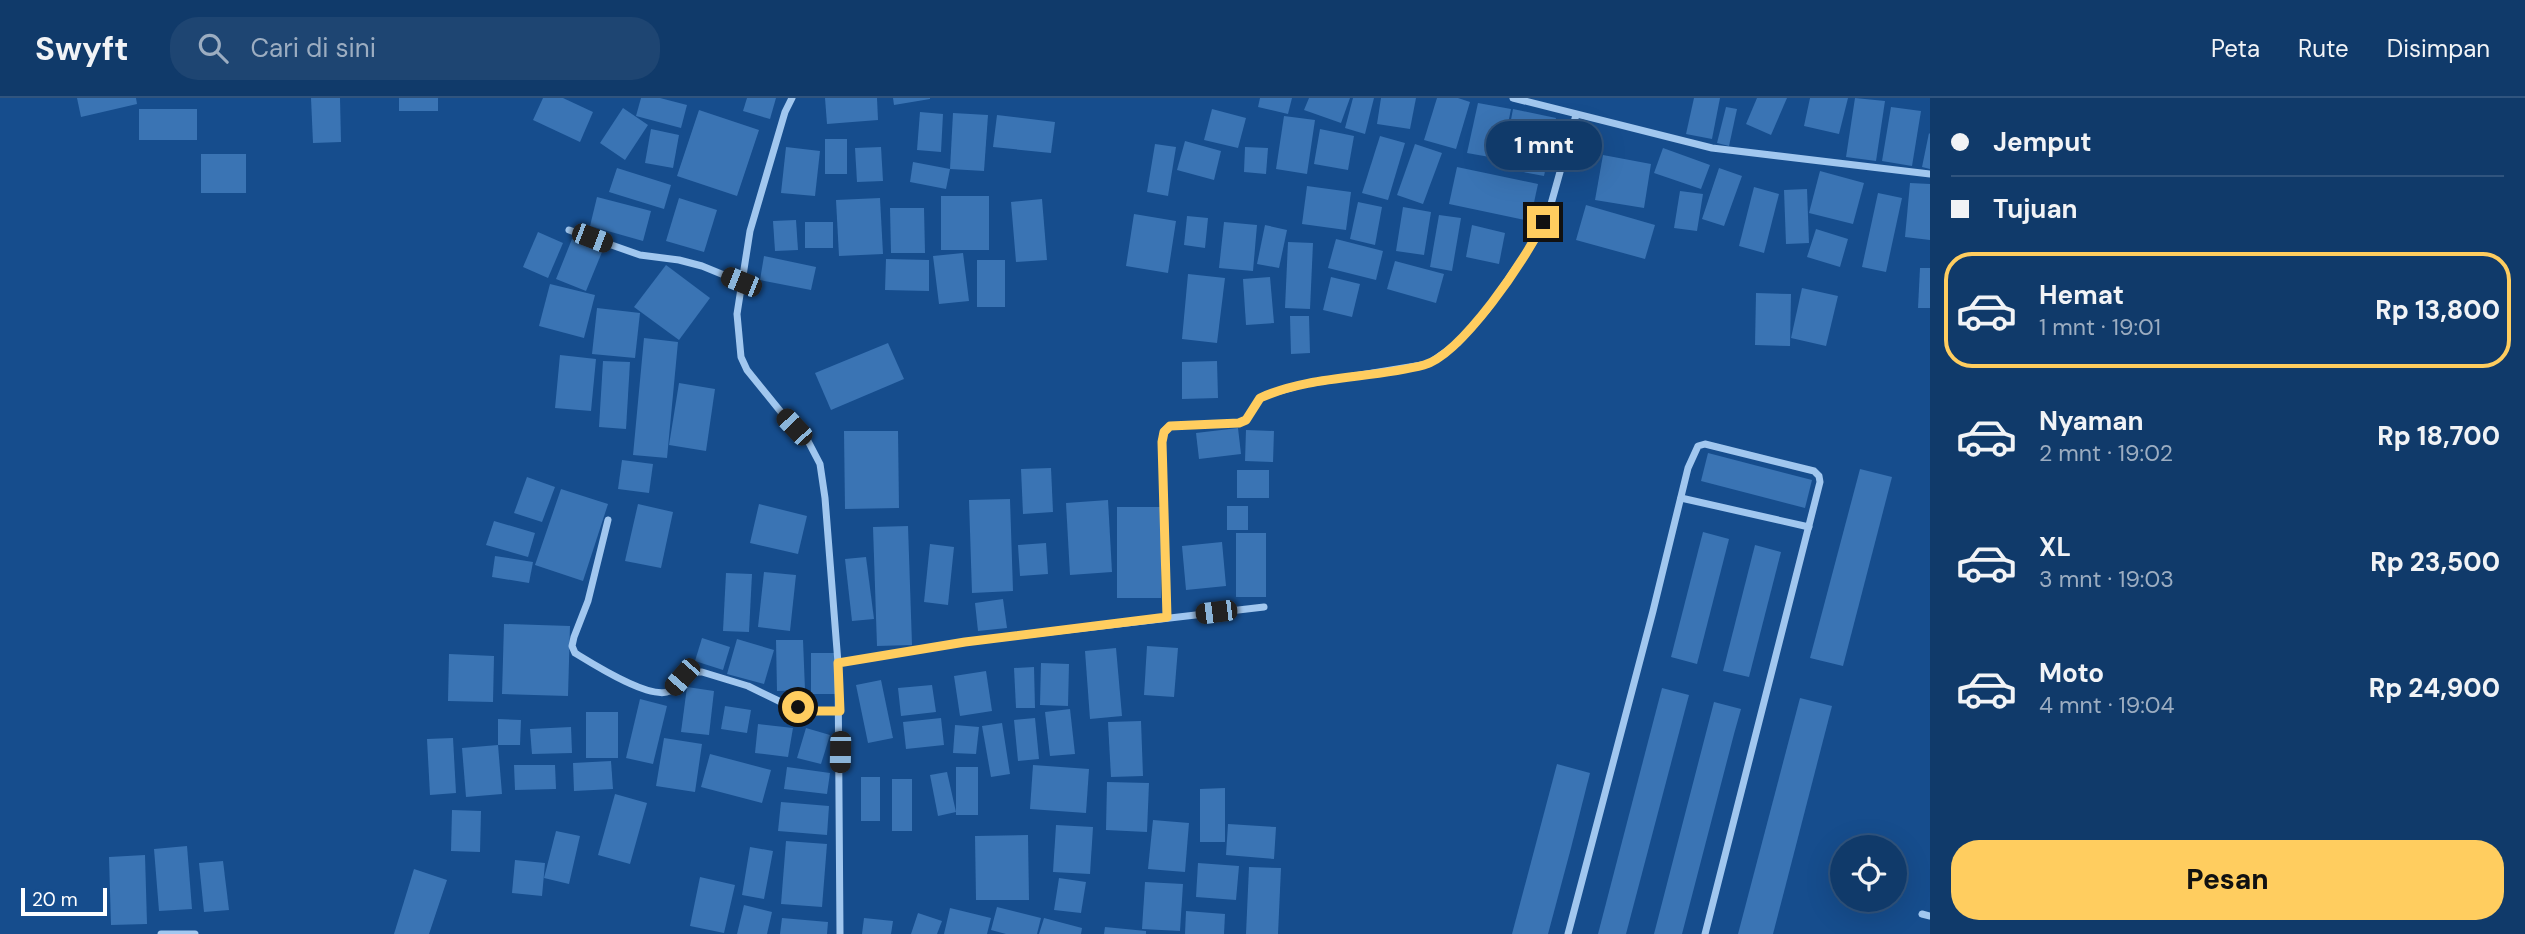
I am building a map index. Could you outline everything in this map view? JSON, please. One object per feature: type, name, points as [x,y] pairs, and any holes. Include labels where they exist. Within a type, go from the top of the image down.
[{"type":"street","points":[[792,98],[785,112],[750,231],[737,314],[741,357],[747,370],[808,442],[820,464],[825,498],[840,711],[839,934]]},
{"type":"street","points":[[1513,98],[1712,148],[1930,174]]},
{"type":"street","points":[[1167,617],[1162,442],[1164,432],[1170,426],[1239,423],[1246,420],[1260,398],[1266,395],[1305,384],[1428,364],[1458,342],[1487,310],[1535,240],[1551,204],[1576,115]]},
{"type":"street","points":[[569,230],[639,254],[702,266],[741,282]]},
{"type":"street","points":[[1568,934],[1681,498],[1694,452],[1698,446],[1705,444],[1814,471],[1820,482],[1705,934]]},
{"type":"street","points":[[1681,498],[1809,527]]},
{"type":"street","points":[[608,520],[588,601],[572,646],[575,653],[639,688],[670,691],[690,672],[702,672],[748,686],[783,703],[814,711],[840,711]]},
{"type":"street","points":[[838,663],[965,642],[1264,607]]},
{"type":"street","points":[[161,934],[195,934]]},
{"type":"building","points":[[77,98],[136,98],[137,104],[81,117]]},
{"type":"building","points":[[311,98],[340,98],[341,142],[313,143]]},
{"type":"building","points":[[399,98],[438,98],[438,111],[399,111]]},
{"type":"building","points":[[543,98],[563,98],[593,112],[580,142],[533,120]]},
{"type":"building","points":[[641,98],[660,98],[687,105],[681,128],[636,116]]},
{"type":"building","points":[[747,98],[776,98],[770,119],[743,111]]},
{"type":"building","points":[[825,98],[877,98],[878,120],[827,124]]},
{"type":"building","points":[[893,98],[930,98],[930,99],[894,105]]},
{"type":"building","points":[[1260,98],[1292,98],[1288,114],[1258,107]]},
{"type":"building","points":[[1309,98],[1350,98],[1341,123],[1304,110]]},
{"type":"building","points":[[1353,98],[1374,98],[1365,134],[1345,128]]},
{"type":"building","points":[[1381,98],[1416,98],[1410,129],[1377,124]]},
{"type":"building","points":[[1437,98],[1458,98],[1470,102],[1456,149],[1424,140]]},
{"type":"building","points":[[1694,98],[1720,98],[1712,139],[1686,134]]},
{"type":"building","points":[[1757,98],[1787,98],[1771,135],[1746,124]]},
{"type":"building","points":[[1810,98],[1848,98],[1839,134],[1804,126]]},
{"type":"building","points":[[1855,98],[1885,101],[1876,161],[1846,157]]},
{"type":"building","points":[[1478,103],[1511,109],[1501,159],[1467,153]]},
{"type":"building","points":[[1726,107],[1737,109],[1729,146],[1717,143]]},
{"type":"building","points":[[1891,107],[1921,111],[1912,166],[1882,161]]},
{"type":"building","points":[[623,108],[648,125],[625,160],[600,143]]},
{"type":"building","points":[[139,109],[197,109],[197,140],[139,140]]},
{"type":"building","points":[[1212,109],[1246,118],[1238,148],[1204,140]]},
{"type":"building","points":[[1513,109],[1556,118],[1544,176],[1502,168]]},
{"type":"building","points":[[699,110],[759,130],[737,196],[677,176]]},
{"type":"building","points":[[920,112],[943,114],[941,152],[917,150]]},
{"type":"building","points":[[953,113],[988,115],[984,171],[950,169]]},
{"type":"building","points":[[997,115],[1055,122],[1051,153],[993,147]]},
{"type":"building","points":[[1284,116],[1315,120],[1307,174],[1276,169]]},
{"type":"building","points":[[651,129],[679,135],[673,168],[645,163]]},
{"type":"building","points":[[1320,129],[1354,136],[1348,170],[1314,164]]},
{"type":"building","points":[[1930,134],[1930,169],[1922,167]]},
{"type":"building","points":[[1380,136],[1405,143],[1388,200],[1362,193]]},
{"type":"building","points":[[825,139],[847,139],[847,174],[825,174]]},
{"type":"building","points":[[1185,141],[1221,151],[1214,180],[1177,170]]},
{"type":"building","points":[[1155,144],[1176,147],[1168,196],[1147,192]]},
{"type":"building","points":[[1415,144],[1442,153],[1423,204],[1397,195]]},
{"type":"building","points":[[786,147],[820,151],[815,196],[781,193]]},
{"type":"building","points":[[881,147],[883,181],[857,182],[855,148]]},
{"type":"building","points":[[1245,147],[1268,148],[1266,174],[1244,172]]},
{"type":"building","points":[[1663,148],[1710,165],[1701,189],[1654,173]]},
{"type":"building","points":[[201,154],[246,154],[246,193],[201,193]]},
{"type":"building","points":[[1603,155],[1651,164],[1644,208],[1595,200]]},
{"type":"building","points":[[913,162],[950,169],[946,189],[910,182]]},
{"type":"building","points":[[1457,167],[1538,184],[1530,221],[1449,204]]},
{"type":"building","points":[[617,168],[671,185],[664,209],[609,192]]},
{"type":"building","points":[[1719,168],[1742,176],[1724,226],[1702,219]]},
{"type":"building","points":[[1820,171],[1864,183],[1853,224],[1809,213]]},
{"type":"building","points":[[1910,183],[1930,184],[1930,240],[1905,237]]},
{"type":"building","points":[[1307,186],[1351,192],[1346,230],[1302,224]]},
{"type":"building","points":[[1754,187],[1779,194],[1764,253],[1739,246]]},
{"type":"building","points":[[1807,189],[1809,243],[1786,244],[1784,190]]},
{"type":"building","points":[[1680,191],[1703,194],[1697,231],[1674,228]]},
{"type":"building","points":[[1878,193],[1902,198],[1886,272],[1862,267]]},
{"type":"building","points":[[941,196],[989,196],[989,250],[941,250]]},
{"type":"building","points":[[597,197],[651,211],[643,241],[590,226]]},
{"type":"building","points":[[679,198],[717,210],[704,252],[666,241]]},
{"type":"building","points":[[880,198],[883,254],[839,256],[836,200]]},
{"type":"building","points":[[1042,199],[1047,260],[1016,262],[1011,202]]},
{"type":"building","points":[[1358,202],[1382,207],[1375,245],[1350,239]]},
{"type":"building","points":[[1586,205],[1655,225],[1645,259],[1576,240]]},
{"type":"building","points":[[1403,207],[1431,212],[1424,255],[1396,251]]},
{"type":"building","points":[[890,208],[924,208],[925,253],[891,253]]},
{"type":"building","points":[[1134,214],[1176,221],[1168,273],[1126,266]]},
{"type":"building","points":[[1439,215],[1461,218],[1452,271],[1430,267]]},
{"type":"building","points":[[1187,216],[1208,218],[1205,248],[1184,245]]},
{"type":"building","points":[[796,220],[798,250],[775,251],[773,221]]},
{"type":"building","points":[[805,222],[833,222],[833,248],[805,248]]},
{"type":"building","points":[[1224,222],[1257,225],[1253,271],[1219,268]]},
{"type":"building","points":[[1265,225],[1287,230],[1279,268],[1257,264]]},
{"type":"building","points":[[1472,225],[1505,233],[1499,264],[1466,257]]},
{"type":"building","points":[[1816,229],[1848,239],[1840,267],[1807,257]]},
{"type":"building","points":[[538,232],[563,243],[548,278],[523,267]]},
{"type":"building","points":[[572,239],[602,252],[586,291],[556,279]]},
{"type":"building","points":[[1336,239],[1383,251],[1376,280],[1328,268]]},
{"type":"building","points":[[1288,242],[1313,243],[1310,309],[1285,308]]},
{"type":"building","points":[[963,253],[969,301],[939,304],[933,256]]},
{"type":"building","points":[[764,256],[816,267],[811,290],[760,280]]},
{"type":"building","points":[[886,259],[929,260],[929,291],[885,290]]},
{"type":"building","points":[[977,260],[1005,260],[1005,307],[977,307]]},
{"type":"building","points":[[1395,261],[1444,274],[1436,303],[1387,289]]},
{"type":"building","points":[[666,265],[710,298],[679,340],[634,307]]},
{"type":"building","points":[[1920,268],[1930,268],[1930,308],[1918,308]]},
{"type":"building","points":[[1188,274],[1225,278],[1217,343],[1182,339]]},
{"type":"building","points":[[1270,277],[1274,323],[1246,325],[1243,279]]},
{"type":"building","points":[[1331,277],[1360,284],[1352,317],[1323,310]]},
{"type":"building","points":[[550,284],[595,295],[584,338],[539,326]]},
{"type":"building","points":[[1802,288],[1838,296],[1826,346],[1791,338]]},
{"type":"building","points":[[1756,293],[1791,294],[1790,346],[1755,345]]},
{"type":"building","points":[[597,308],[640,313],[635,358],[592,354]]},
{"type":"building","points":[[1290,316],[1309,316],[1310,353],[1291,354]]},
{"type":"building","points":[[644,338],[678,342],[667,458],[633,455]]},
{"type":"building","points":[[888,343],[904,379],[831,410],[815,373]]},
{"type":"building","points":[[560,355],[596,359],[591,411],[555,408]]},
{"type":"building","points":[[603,361],[630,362],[626,429],[599,427]]},
{"type":"building","points":[[1217,361],[1218,398],[1182,399],[1182,362]]},
{"type":"building","points":[[679,383],[715,389],[706,451],[669,445]]},
{"type":"building","points":[[1238,428],[1241,454],[1199,459],[1196,433]]},
{"type":"building","points":[[1246,430],[1274,431],[1273,462],[1245,461]]},
{"type":"building","points":[[844,431],[898,431],[899,508],[845,509]]},
{"type":"building","points":[[1708,453],[1812,480],[1805,508],[1701,481]]},
{"type":"building","points":[[622,460],[653,464],[649,493],[618,489]]},
{"type":"building","points":[[1051,468],[1053,512],[1023,514],[1021,469]]},
{"type":"building","points":[[1860,469],[1892,477],[1843,666],[1810,658]]},
{"type":"building","points":[[1237,470],[1269,470],[1269,498],[1237,498]]},
{"type":"building","points":[[527,477],[555,487],[542,522],[514,513]]},
{"type":"building","points":[[561,489],[608,504],[583,581],[535,565]]},
{"type":"building","points":[[1010,499],[1013,591],[972,593],[969,500]]},
{"type":"building","points":[[1108,500],[1112,572],[1070,575],[1066,503]]},
{"type":"building","points":[[638,504],[673,512],[661,568],[625,561]]},
{"type":"building","points":[[759,504],[807,516],[798,554],[750,543]]},
{"type":"building","points":[[1227,506],[1248,506],[1248,530],[1227,530]]},
{"type":"building","points":[[1117,507],[1161,507],[1161,598],[1117,598]]},
{"type":"building","points":[[494,521],[535,533],[528,557],[486,545]]},
{"type":"building","points":[[908,526],[912,645],[877,646],[873,527]]},
{"type":"building","points":[[1703,532],[1729,539],[1697,664],[1671,657]]},
{"type":"building","points":[[1236,533],[1266,533],[1266,597],[1236,597]]},
{"type":"building","points":[[1222,542],[1226,586],[1186,590],[1182,546]]},
{"type":"building","points":[[1046,543],[1048,574],[1020,576],[1018,545]]},
{"type":"building","points":[[930,544],[954,547],[948,605],[924,602]]},
{"type":"building","points":[[1755,545],[1781,552],[1749,677],[1723,671]]},
{"type":"building","points":[[495,556],[533,562],[529,583],[492,577]]},
{"type":"building","points":[[866,557],[874,619],[852,621],[845,559]]},
{"type":"building","points":[[764,572],[796,575],[790,631],[758,627]]},
{"type":"building","points":[[726,573],[752,574],[749,632],[723,631]]},
{"type":"building","points":[[1003,599],[1007,628],[978,631],[975,603]]},
{"type":"building","points":[[504,624],[570,626],[568,696],[502,694]]},
{"type":"building","points":[[702,638],[730,647],[723,670],[695,661]]},
{"type":"building","points":[[737,639],[774,650],[764,684],[727,674]]},
{"type":"building","points":[[776,640],[803,640],[805,690],[777,691]]},
{"type":"building","points":[[1147,646],[1178,648],[1174,697],[1144,695]]},
{"type":"building","points":[[1116,648],[1122,716],[1090,719],[1085,651]]},
{"type":"building","points":[[811,653],[835,653],[835,694],[811,694]]},
{"type":"building","points":[[449,654],[494,656],[493,702],[448,701]]},
{"type":"building","points":[[1041,663],[1069,664],[1068,706],[1040,705]]},
{"type":"building","points":[[1034,667],[1035,708],[1016,708],[1014,668]]},
{"type":"building","points":[[986,671],[992,711],[960,716],[954,676]]},
{"type":"building","points":[[881,680],[893,738],[868,743],[856,685]]},
{"type":"building","points":[[932,685],[936,712],[901,716],[898,688]]},
{"type":"building","points":[[687,687],[714,691],[709,735],[681,732]]},
{"type":"building","points":[[1662,688],[1689,695],[1626,934],[1598,934]]},
{"type":"building","points":[[1800,698],[1832,706],[1773,934],[1738,934]]},
{"type":"building","points":[[640,699],[667,706],[653,764],[626,758]]},
{"type":"building","points":[[1714,702],[1741,709],[1682,934],[1654,934]]},
{"type":"building","points":[[725,706],[751,710],[747,733],[721,729]]},
{"type":"building","points":[[1070,709],[1075,754],[1050,756],[1045,712]]},
{"type":"building","points":[[586,712],[618,712],[618,758],[586,758]]},
{"type":"building","points":[[941,718],[944,745],[906,749],[903,722]]},
{"type":"building","points":[[1035,718],[1039,759],[1018,761],[1014,720]]},
{"type":"building","points":[[498,719],[521,720],[520,745],[498,745]]},
{"type":"building","points":[[1141,721],[1143,776],[1111,777],[1108,722]]},
{"type":"building","points":[[1002,723],[1010,774],[991,777],[982,726]]},
{"type":"building","points":[[758,724],[793,728],[788,757],[755,753]]},
{"type":"building","points":[[955,725],[979,727],[976,754],[953,753]]},
{"type":"building","points":[[571,727],[572,753],[532,754],[530,729]]},
{"type":"building","points":[[806,728],[830,735],[821,764],[797,758]]},
{"type":"building","points":[[453,738],[456,793],[430,795],[427,739]]},
{"type":"building","points":[[664,738],[702,744],[695,792],[656,786]]},
{"type":"building","points":[[498,745],[502,794],[466,797],[462,748]]},
{"type":"building","points":[[710,754],[771,770],[762,803],[701,787]]},
{"type":"building","points":[[611,761],[613,789],[574,791],[573,763]]},
{"type":"building","points":[[1557,764],[1590,773],[1571,848],[1548,934],[1512,934]]},
{"type":"building","points":[[514,765],[555,765],[556,789],[515,790]]},
{"type":"building","points":[[1033,765],[1089,769],[1086,813],[1030,809]]},
{"type":"building","points":[[787,767],[830,773],[827,794],[784,789]]},
{"type":"building","points":[[956,767],[978,767],[978,815],[956,815]]},
{"type":"building","points":[[947,772],[956,812],[938,816],[930,775]]},
{"type":"building","points":[[861,777],[880,777],[880,821],[861,821]]},
{"type":"building","points":[[892,779],[912,779],[912,831],[892,831]]},
{"type":"building","points":[[1107,782],[1149,783],[1147,832],[1106,830]]},
{"type":"building","points":[[1225,788],[1225,842],[1200,842],[1200,789]]},
{"type":"building","points":[[615,794],[647,803],[630,864],[598,855]]},
{"type":"building","points":[[781,802],[829,806],[827,835],[778,831]]},
{"type":"building","points":[[452,810],[481,811],[480,852],[451,851]]},
{"type":"building","points":[[1153,820],[1189,823],[1185,872],[1148,869]]},
{"type":"building","points":[[1228,824],[1276,827],[1274,859],[1226,855]]},
{"type":"building","points":[[1056,825],[1093,827],[1090,874],[1053,872]]},
{"type":"building","points":[[556,831],[580,836],[569,884],[544,878]]},
{"type":"building","points":[[1028,835],[1029,900],[976,900],[975,836]]},
{"type":"building","points":[[786,841],[827,844],[822,907],[781,904]]},
{"type":"building","points":[[187,846],[192,909],[159,911],[154,849]]},
{"type":"building","points":[[750,847],[773,851],[764,899],[742,895]]},
{"type":"building","points":[[145,855],[147,924],[111,925],[109,857]]},
{"type":"building","points":[[515,860],[545,863],[542,896],[512,893]]},
{"type":"building","points":[[223,861],[229,910],[204,912],[199,863]]},
{"type":"building","points":[[1198,863],[1239,866],[1236,900],[1196,897]]},
{"type":"building","points":[[1249,867],[1281,868],[1278,934],[1246,934]]},
{"type":"building","points":[[414,869],[447,880],[429,934],[394,934]]},
{"type":"building","points":[[700,877],[735,885],[724,933],[690,926]]},
{"type":"building","points":[[1059,878],[1086,882],[1081,913],[1054,910]]},
{"type":"building","points":[[1145,882],[1183,884],[1180,931],[1142,929]]},
{"type":"building","points":[[744,905],[772,912],[767,934],[737,934]]},
{"type":"building","points":[[997,907],[1041,918],[1037,934],[1006,934],[991,930]]},
{"type":"building","points":[[950,908],[991,918],[987,934],[944,934]]},
{"type":"building","points":[[1186,911],[1225,914],[1224,934],[1185,934]]},
{"type":"building","points":[[918,913],[942,921],[937,934],[911,934]]},
{"type":"building","points":[[782,918],[828,922],[827,934],[780,934]]},
{"type":"building","points":[[864,918],[893,921],[891,934],[862,934]]},
{"type":"building","points":[[1044,918],[1082,928],[1081,934],[1039,934]]},
{"type":"building","points":[[1105,927],[1146,931],[1146,934],[1104,934]]},
{"type":"route","points":[[798,707],[814,711],[840,711],[838,663],[965,642],[1167,617],[1162,442],[1164,432],[1170,426],[1239,423],[1246,420],[1260,398],[1305,384],[1428,364],[1458,342],[1487,310],[1535,240],[1543,222]]}]
